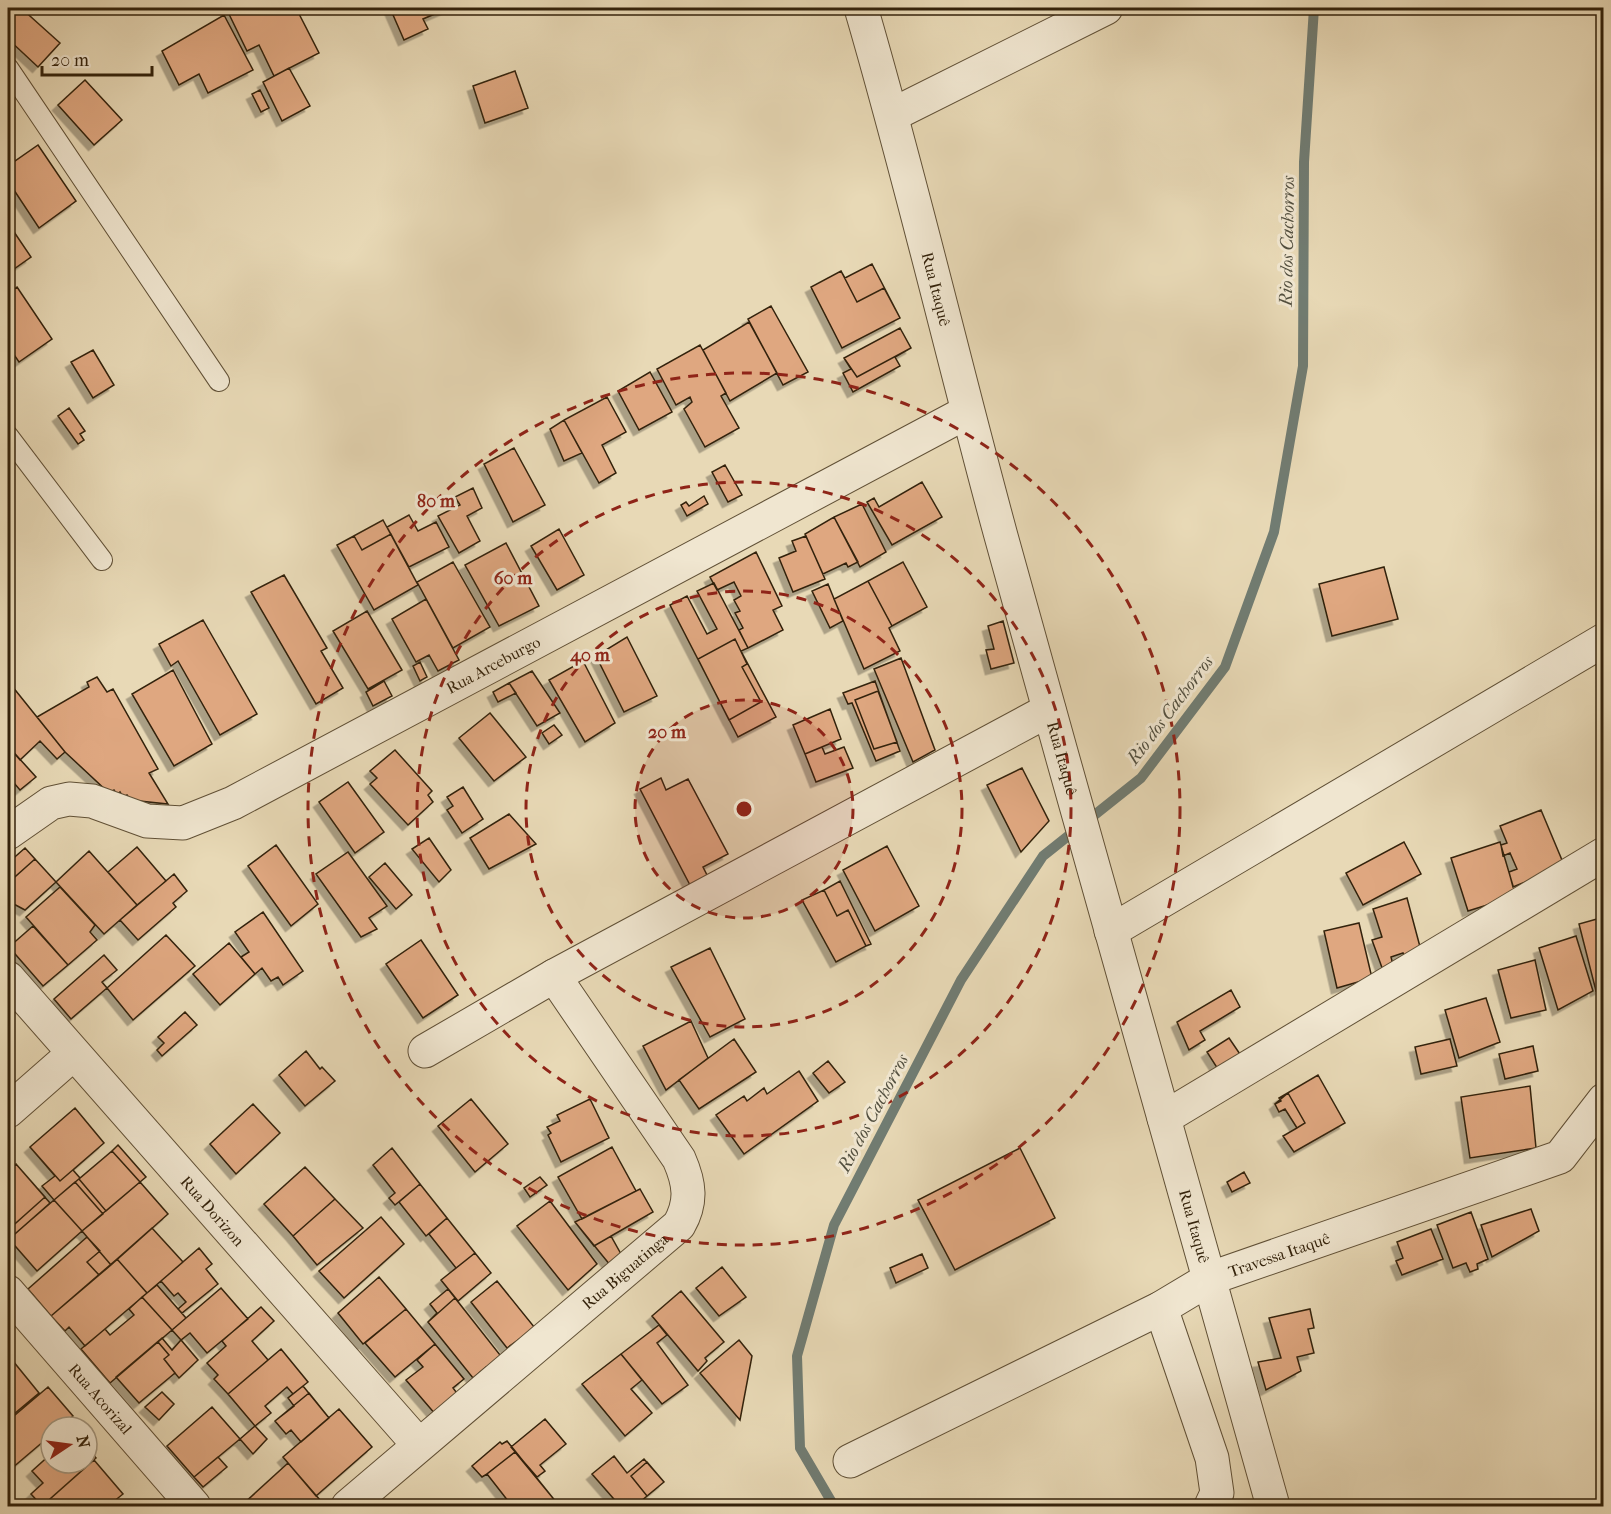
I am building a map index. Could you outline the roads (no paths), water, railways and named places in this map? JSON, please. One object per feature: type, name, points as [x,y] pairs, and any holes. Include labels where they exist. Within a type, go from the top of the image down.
[{"type":"street","name":"Rua Itaquê","points":[[861,8],[892,115],[967,412],[1049,710],[1066,763],[1095,876],[1274,1506]]},
{"type":"street","points":[[892,115],[1106,8]]},
{"type":"street","name":"Rua Arceburgo","points":[[8,833],[51,803],[69,800],[92,801],[147,821],[183,823],[233,803],[967,412]]},
{"type":"street","points":[[1111,931],[1604,640]]},
{"type":"street","points":[[425,1051],[554,976],[1049,710]]},
{"type":"street","points":[[1164,1118],[1604,854]]},
{"type":"street","name":"Rua Biguatinga","points":[[348,1506],[418,1444],[679,1225],[688,1209],[686,1176],[679,1159],[554,976]]},
{"type":"street","name":"Rua Dorizon","points":[[8,978],[418,1444]]},
{"type":"street","points":[[8,1112],[73,1054]]},
{"type":"street","name":"Travessa Itaquê","points":[[850,1461],[1161,1308],[1210,1278],[1560,1157],[1604,1100]]},
{"type":"street","name":"Rua Acorizal","points":[[8,1292],[194,1506]]},
{"type":"street","points":[[1161,1308],[1212,1458],[1217,1493],[1211,1506]]},
{"type":"lane","points":[[8,68],[219,381]]},
{"type":"lane","points":[[8,436],[102,560]]},
{"type":"waterway","name":"Rio dos Cachorros","points":[[834,1506],[800,1448],[797,1356],[834,1225],[961,980],[1043,856],[1141,778],[1225,667],[1274,532],[1303,366],[1304,162],[1314,8]]}]
